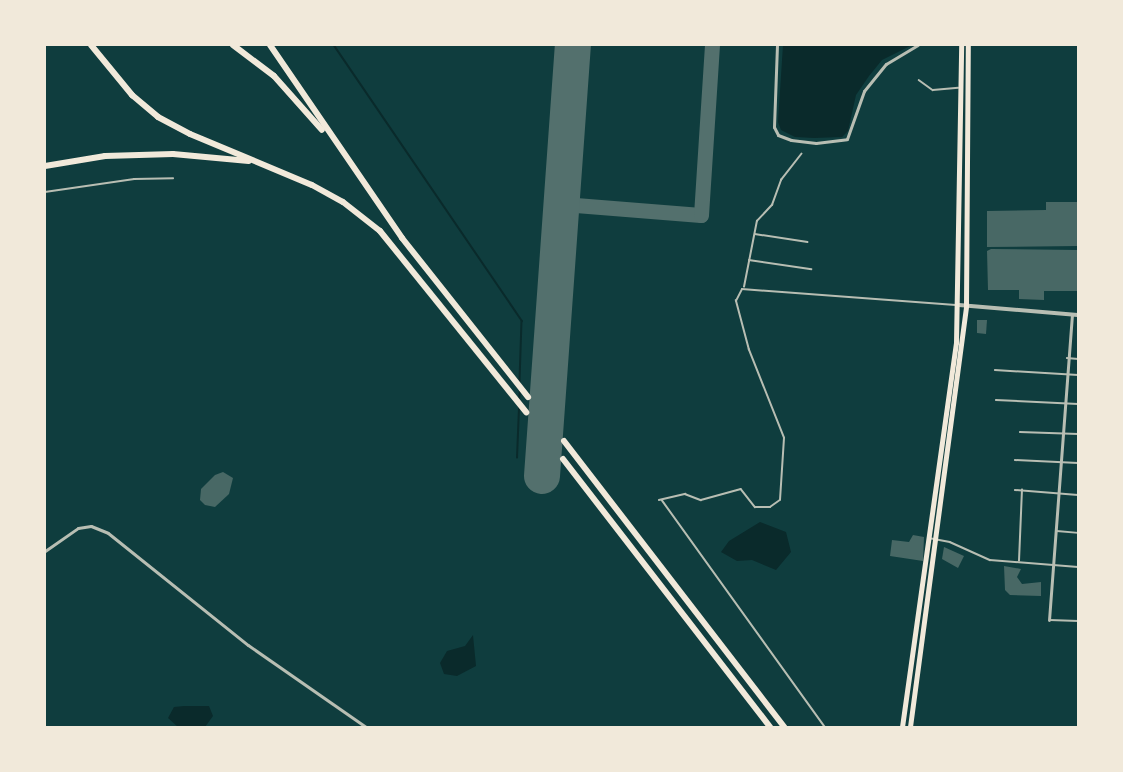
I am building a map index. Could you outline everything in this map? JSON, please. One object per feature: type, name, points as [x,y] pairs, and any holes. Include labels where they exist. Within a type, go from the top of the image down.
[{"type":"highway","points":[[91,45],[132,95],[190,134],[261,162],[343,202],[380,231],[526,412]]},
{"type":"highway","points":[[233,45],[274,76],[331,139]]},
{"type":"highway","points":[[270,45],[331,139],[402,238],[528,397]]},
{"type":"highway","points":[[45,166],[105,156],[173,154],[261,162]]},
{"type":"highway","points":[[564,441],[784,727]]},
{"type":"highway","points":[[563,459],[770,727]]},
{"type":"main road","points":[[902,727],[959,305],[961,45]]},
{"type":"main road","points":[[910,727],[937,539],[966,306],[968,45]]},
{"type":"street","points":[[777,45],[774,127],[778,135],[790,140],[816,142],[847,139],[864,91],[886,64],[918,45]]},
{"type":"street","points":[[959,305],[1078,315]]},
{"type":"street","points":[[1049,620],[1050,564],[1056,530],[1072,315]]},
{"type":"street","points":[[45,551],[69,531],[91,526],[108,533],[248,645],[366,727]]},
{"type":"lane","points":[[919,80],[933,90],[968,87]]},
{"type":"lane","points":[[801,154],[781,180],[772,206],[757,221],[747,259],[744,289],[736,301],[749,350],[784,438],[780,500],[770,507],[755,507],[741,489],[701,500],[685,494],[660,500],[825,727]]},
{"type":"lane","points":[[45,192],[134,179],[173,178]]},
{"type":"lane","points":[[755,234],[807,242]]},
{"type":"lane","points":[[747,259],[811,269]]},
{"type":"lane","points":[[744,289],[959,305]]},
{"type":"lane","points":[[1067,358],[1078,359]]},
{"type":"lane","points":[[995,370],[1078,375]]},
{"type":"lane","points":[[996,400],[1078,404]]},
{"type":"lane","points":[[1020,432],[1078,434]]},
{"type":"lane","points":[[1016,460],[1078,464]]},
{"type":"lane","points":[[1015,490],[1078,495]]},
{"type":"lane","points":[[1019,562],[1022,490]]},
{"type":"lane","points":[[1056,530],[1078,533]]},
{"type":"lane","points":[[929,538],[937,539],[982,558],[1078,567]]},
{"type":"lane","points":[[1049,620],[1078,621]]},
{"type":"water","points":[[783,45],[912,45],[882,60],[869,76],[856,95],[848,131],[842,137],[814,138],[795,137],[781,130],[778,122]]},
{"type":"water","points":[[760,522],[786,532],[791,552],[776,570],[752,560],[737,561],[721,552],[729,541]]},
{"type":"water","points":[[473,635],[476,666],[457,676],[444,674],[440,663],[447,651],[465,646]]},
{"type":"water","points":[[209,706],[213,716],[205,727],[178,727],[168,718],[174,707]]},
{"type":"building","points":[[1046,202],[1078,202],[1078,246],[987,247],[987,211],[1046,210]]},
{"type":"building","points":[[991,249],[1078,250],[1078,291],[1044,291],[1044,300],[1019,299],[1019,290],[988,290],[987,251]]},
{"type":"building","points":[[977,320],[987,320],[986,334],[977,333]]},
{"type":"building","points":[[223,472],[233,478],[229,494],[215,507],[205,505],[200,500],[201,489],[215,475]]},
{"type":"building","points":[[913,535],[924,537],[923,561],[890,556],[892,540],[909,542]]},
{"type":"building","points":[[944,547],[964,556],[958,568],[942,559]]},
{"type":"building","points":[[1004,566],[1021,569],[1017,577],[1022,584],[1041,582],[1041,596],[1010,595],[1005,590]]},
{"type":"waterway","points":[[334,45],[522,321],[520,382]]},
{"type":"waterway","points":[[519,400],[520,390]]},
{"type":"waterway","points":[[517,458],[519,408]]},
{"type":"taxiway","points":[[563,204],[701,215],[712,45]]},
{"type":"runway","points":[[542,476],[573,45]]}]
